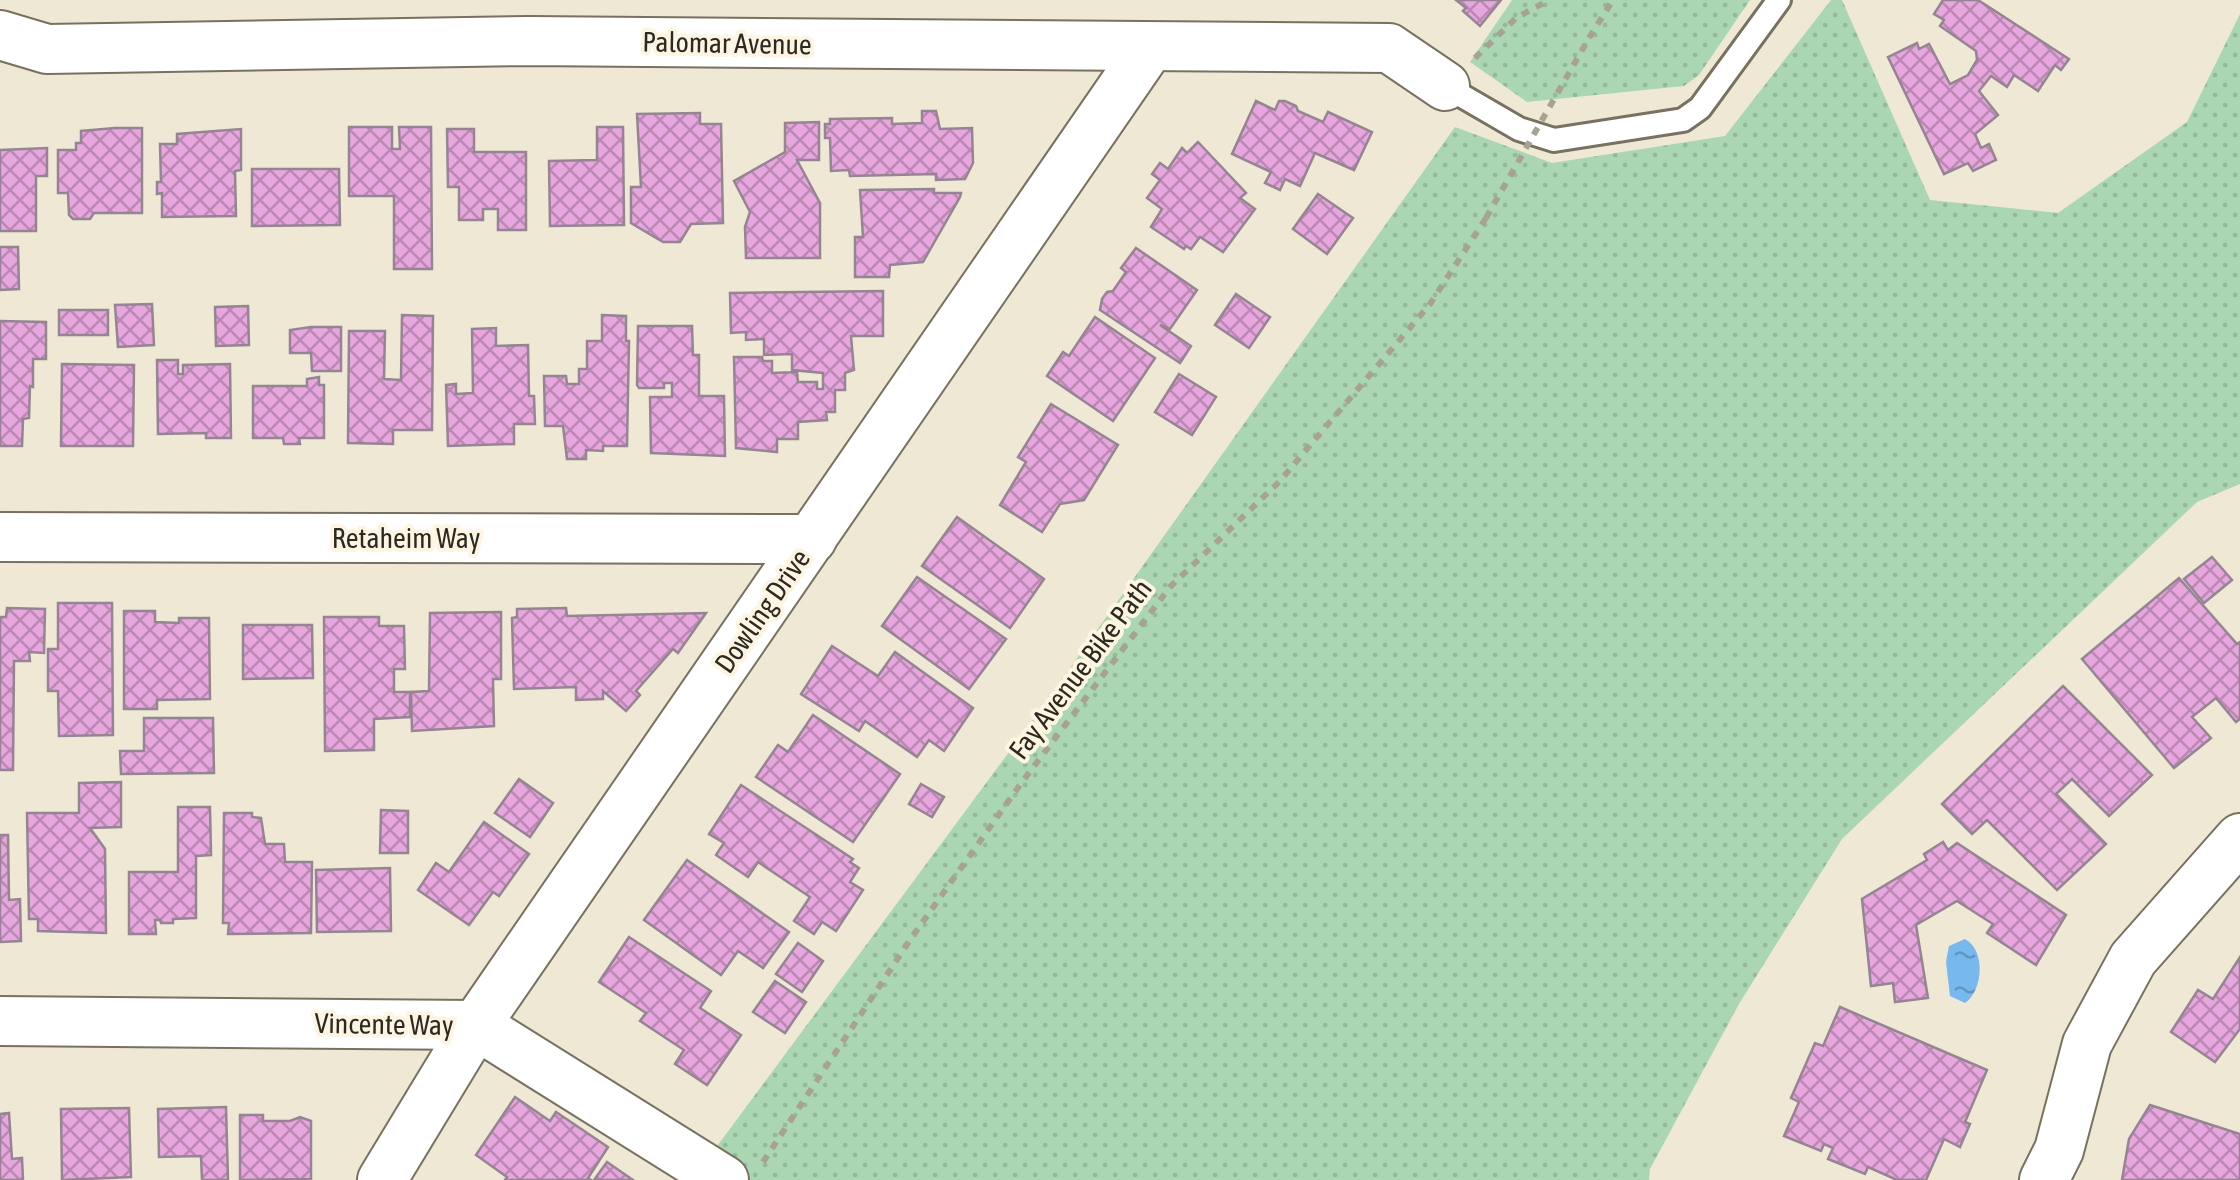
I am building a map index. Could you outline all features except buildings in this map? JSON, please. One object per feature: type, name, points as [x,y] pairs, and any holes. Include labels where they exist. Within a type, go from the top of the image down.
[{"type":"street","name":"Palomar Avenue","points":[[0,35],[47,48],[528,20],[1150,47],[1389,48],[1445,86]]},
{"type":"street","name":"Dowling Drive","points":[[382,1180],[476,1025],[1150,47]]},
{"type":"street","name":"Retaheim Way","points":[[0,537],[812,538]]},
{"type":"street","points":[[2044,1180],[2059,1150],[2087,1044],[2133,959],[2240,838]]},
{"type":"street","name":"Vincente Way","points":[[0,1021],[476,1025],[743,1172]]},
{"type":"lane","points":[[1445,86],[1519,129],[1554,140],[1683,120],[1700,108],[1779,0]]},
{"type":"path","points":[[1445,86],[1516,18],[1549,0]]},
{"type":"path","name":"Fay Avenue Bike Path","points":[[743,1172],[1022,782],[1170,586],[1291,467],[1430,304],[1486,218],[1613,0]]},
{"type":"green space","points":[[1512,0],[1750,0],[1699,75],[1684,86],[1527,102],[1470,62]]},
{"type":"green space","points":[[1831,0],[1842,0],[1930,200],[2058,213],[2187,122],[2240,14],[2240,484],[2197,502],[1842,839],[1739,1004],[1650,1169],[1649,1180],[692,1180],[1038,713],[1455,127],[1552,163],[1725,136]]},
{"type":"water","points":[[1965,939],[1976,952],[1980,971],[1976,989],[1965,1003],[1950,996],[1946,962],[1949,946]]}]
